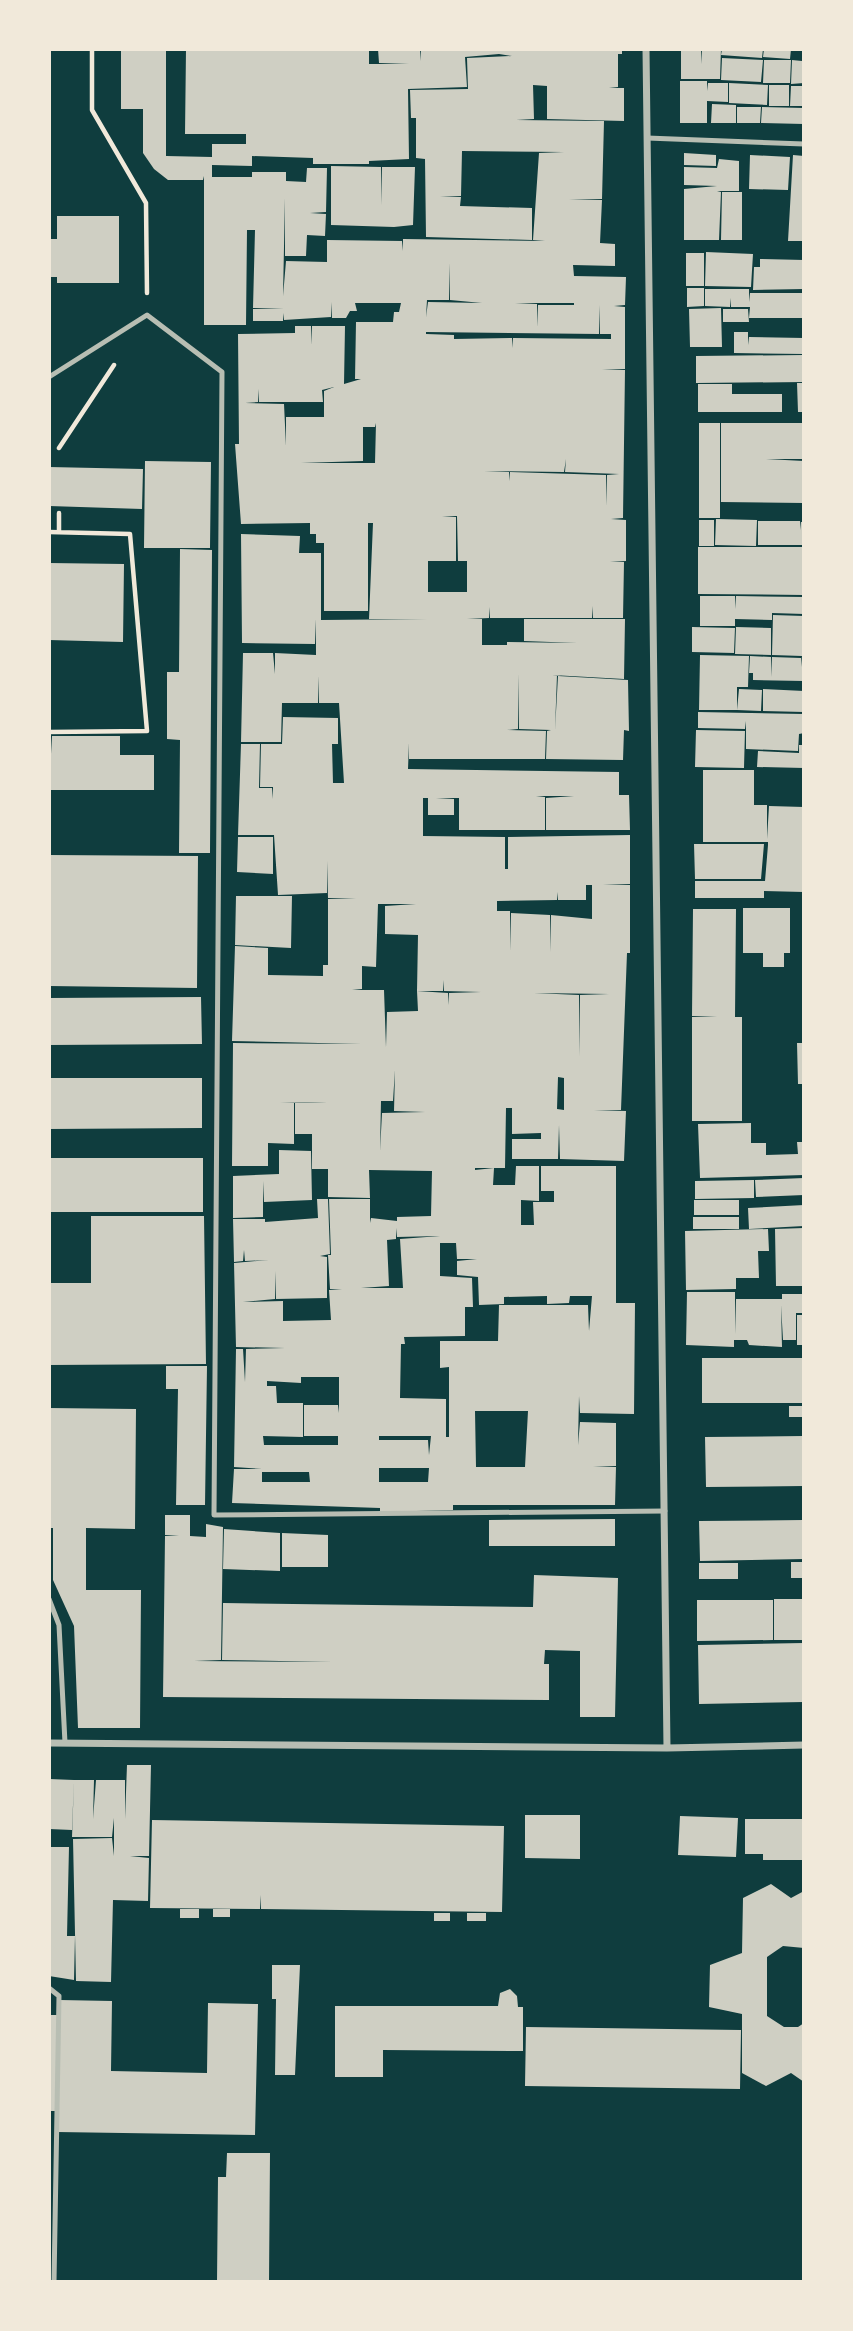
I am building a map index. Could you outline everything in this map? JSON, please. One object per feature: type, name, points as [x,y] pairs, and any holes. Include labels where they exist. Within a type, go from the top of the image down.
[{"type":"street","points":[[646,49],[667,1748]]},
{"type":"street","points":[[49,1743],[667,1748],[804,1745]]},
{"type":"lane","points":[[647,138],[804,144]]},
{"type":"lane","points":[[49,377],[147,315],[222,372],[214,1515],[665,1511]]},
{"type":"lane","points":[[49,1599],[58,1625],[65,1743]]},
{"type":"lane","points":[[49,1988],[58,1996],[54,2282]]},
{"type":"path","points":[[92,49],[92,110],[146,202],[147,315]]},
{"type":"path","points":[[58,448],[117,359]]},
{"type":"path","points":[[58,513],[59,531]]},
{"type":"path","points":[[49,532],[130,534],[147,731],[49,732]]},
{"type":"building","points":[[121,49],[166,49],[166,156],[212,157],[212,144],[246,144],[246,134],[185,134],[186,49],[369,49],[369,64],[409,64],[379,63],[378,49],[420,49],[420,61],[421,49],[622,49],[622,54],[618,54],[618,87],[609,88],[624,88],[624,121],[547,119],[547,86],[533,85],[534,119],[516,120],[604,121],[602,199],[569,200],[602,200],[600,243],[615,244],[615,266],[573,265],[574,276],[626,277],[625,305],[614,306],[625,307],[625,369],[602,370],[625,370],[623,518],[611,519],[626,520],[626,561],[610,562],[624,562],[623,618],[593,618],[593,606],[592,618],[490,618],[490,607],[489,618],[467,619],[482,619],[482,645],[507,645],[507,642],[577,643],[524,641],[524,619],[625,619],[624,679],[557,675],[555,730],[558,676],[628,680],[629,731],[624,730],[623,760],[546,759],[547,731],[551,730],[519,729],[519,674],[518,729],[507,730],[546,731],[545,759],[409,759],[409,743],[408,769],[619,772],[619,795],[629,795],[630,830],[546,830],[546,798],[574,796],[536,796],[545,797],[545,830],[459,830],[459,798],[436,798],[454,799],[454,815],[428,815],[428,798],[423,798],[423,836],[505,837],[505,869],[508,869],[508,837],[630,835],[630,884],[603,885],[630,885],[630,953],[627,953],[621,1110],[594,1110],[626,1111],[624,1161],[560,1159],[559,1125],[558,1159],[512,1159],[512,1139],[541,1139],[541,1133],[512,1134],[512,1108],[506,1108],[505,1168],[494,1168],[493,1185],[515,1185],[516,1166],[539,1166],[539,1201],[521,1200],[521,1225],[534,1225],[533,1202],[554,1202],[554,1191],[541,1191],[541,1166],[616,1166],[616,1303],[635,1303],[634,1414],[580,1413],[579,1396],[578,1445],[580,1422],[616,1423],[616,1466],[593,1467],[616,1467],[615,1505],[453,1505],[453,1510],[380,1512],[380,1508],[232,1503],[234,1469],[262,1469],[234,1467],[236,1349],[243,1349],[245,1382],[246,1349],[285,1348],[236,1347],[234,1263],[269,1260],[245,1261],[244,1250],[243,1261],[234,1262],[233,1219],[265,1219],[265,1222],[318,1218],[317,1199],[328,1199],[330,1254],[320,1256],[327,1257],[327,1298],[276,1299],[275,1271],[275,1299],[243,1302],[283,1301],[283,1321],[331,1320],[329,1290],[342,1289],[330,1289],[328,1255],[331,1255],[329,1199],[370,1199],[370,1223],[371,1218],[397,1221],[397,1217],[431,1216],[432,1171],[369,1170],[370,1198],[328,1197],[328,1169],[312,1169],[312,1134],[295,1134],[295,1103],[327,1102],[280,1103],[294,1103],[294,1144],[268,1143],[268,1166],[232,1166],[233,1043],[362,1044],[232,1041],[235,946],[268,948],[268,975],[323,976],[323,965],[328,965],[328,899],[356,899],[328,898],[327,861],[327,893],[278,895],[274,835],[238,835],[241,744],[260,744],[259,788],[272,788],[273,799],[273,787],[260,787],[261,744],[282,744],[283,717],[338,718],[338,744],[332,744],[333,783],[344,783],[339,703],[319,703],[319,676],[318,703],[282,703],[281,742],[241,742],[243,653],[273,653],[275,674],[275,653],[316,655],[316,619],[315,644],[242,643],[241,534],[300,536],[299,553],[321,553],[321,620],[427,619],[369,619],[373,523],[368,523],[368,611],[324,611],[324,543],[316,543],[316,534],[310,534],[310,523],[241,524],[235,444],[239,444],[238,334],[295,333],[295,326],[311,326],[312,345],[312,326],[345,326],[344,384],[361,379],[355,379],[356,322],[393,322],[394,312],[399,312],[401,303],[355,303],[357,311],[350,311],[346,318],[332,318],[331,302],[331,317],[284,320],[283,313],[283,321],[253,321],[253,309],[284,308],[253,308],[255,230],[247,230],[246,325],[204,325],[204,176],[203,180],[168,180],[154,169],[143,153],[143,109],[121,109]],"holes":[[[499,54],[512,56],[467,58],[468,89],[410,90],[411,118],[416,118],[416,158],[425,159],[426,237],[532,240],[532,208],[460,206],[461,197],[440,196],[461,196],[462,151],[564,152],[539,153],[533,240],[545,241],[403,239],[403,251],[402,241],[327,240],[327,262],[286,261],[283,296],[285,198],[285,256],[306,256],[307,235],[325,236],[326,214],[310,213],[326,212],[327,168],[307,168],[306,182],[286,181],[286,172],[252,172],[252,177],[212,177],[212,165],[252,166],[252,156],[313,158],[313,164],[369,164],[369,161],[409,159],[408,89],[467,87],[465,57]],[[449,263],[450,300],[482,303],[428,302],[426,317],[427,300],[449,300]],[[515,303],[574,303],[538,305],[537,327],[537,304]],[[599,305],[600,334],[611,334],[611,339],[513,338],[513,348],[512,338],[454,339],[454,335],[426,332],[599,334]],[[334,387],[324,391],[324,417],[286,417],[286,446],[284,404],[245,403],[258,402],[259,389],[259,402],[323,402],[322,390]],[[376,423],[375,463],[301,463],[363,461],[363,427],[375,427]],[[566,459],[565,472],[619,474],[607,475],[607,506],[606,475],[510,472],[510,481],[509,472],[484,471],[564,472]],[[442,516],[457,516],[458,561],[467,561],[467,592],[428,592],[428,561],[456,561],[456,517]],[[586,885],[592,885],[592,919],[551,915],[550,952],[550,915],[511,913],[510,951],[510,911],[497,911],[497,901],[557,900],[557,892],[558,900],[586,900]],[[378,904],[416,904],[385,906],[385,934],[418,935],[418,1011],[387,1012],[386,1047],[384,990],[352,990],[362,989],[362,966],[376,967]],[[443,980],[444,991],[481,992],[449,993],[448,1005],[448,993],[417,991],[443,991]],[[534,993],[609,994],[580,995],[579,1057],[579,995]],[[395,1070],[394,1111],[425,1112],[382,1113],[380,1151],[381,1101],[393,1101]],[[558,1077],[564,1078],[564,1110],[557,1109]],[[396,1228],[397,1237],[440,1236],[400,1239],[403,1288],[361,1288],[389,1286],[387,1240],[396,1239]],[[440,1243],[456,1243],[457,1259],[477,1259],[457,1261],[457,1275],[478,1277],[479,1305],[504,1304],[504,1297],[547,1296],[547,1304],[569,1303],[570,1296],[592,1296],[589,1331],[588,1305],[499,1305],[498,1341],[440,1341],[440,1368],[449,1367],[449,1437],[446,1437],[446,1399],[400,1398],[401,1344],[405,1344],[404,1337],[465,1336],[465,1307],[473,1307],[472,1278],[440,1276]],[[301,1377],[339,1377],[339,1413],[338,1405],[304,1405],[304,1436],[338,1436],[338,1445],[264,1445],[263,1436],[303,1437],[303,1403],[277,1403],[276,1386],[267,1386],[267,1381],[301,1383]],[[475,1411],[528,1411],[525,1467],[476,1467]],[[379,1436],[431,1436],[429,1455],[428,1440],[379,1440]],[[379,1468],[429,1468],[428,1482],[379,1482]],[[262,1472],[309,1472],[310,1482],[262,1482]]]},
{"type":"building","points":[[681,49],[701,49],[702,64],[702,49],[721,49],[720,79],[681,79]]},
{"type":"building","points":[[722,49],[763,49],[762,58],[721,55]]},
{"type":"building","points":[[764,49],[791,49],[790,59],[763,57]]},
{"type":"building","points":[[722,58],[763,60],[761,82],[721,80]]},
{"type":"building","points":[[764,60],[791,60],[790,83],[763,83]]},
{"type":"building","points":[[792,60],[802,61],[804,83],[791,84]]},
{"type":"building","points":[[680,81],[707,81],[707,91],[708,83],[728,83],[728,102],[707,101],[707,123],[680,123]]},
{"type":"building","points":[[729,83],[768,85],[767,105],[729,103]]},
{"type":"building","points":[[769,85],[789,85],[789,106],[769,106]]},
{"type":"building","points":[[791,86],[804,86],[804,106],[790,106]]},
{"type":"building","points":[[712,104],[736,105],[736,123],[711,123]]},
{"type":"building","points":[[737,107],[761,107],[760,123],[737,123]]},
{"type":"building","points":[[762,107],[804,108],[804,124],[761,123]]},
{"type":"building","points":[[684,153],[716,155],[716,166],[684,165]]},
{"type":"building","points":[[750,155],[790,157],[788,190],[749,189]]},
{"type":"building","points":[[793,155],[804,156],[804,241],[788,241]]},
{"type":"building","points":[[719,159],[739,161],[739,191],[717,191],[721,192],[719,240],[684,240],[684,189],[717,186],[684,185],[684,167],[717,168]]},
{"type":"building","points":[[331,166],[381,167],[381,205],[382,167],[415,167],[413,225],[331,225]]},
{"type":"building","points":[[722,192],[742,192],[742,240],[721,240]]},
{"type":"building","points":[[57,216],[119,216],[119,283],[57,283],[57,277],[49,277],[49,239],[57,239]]},
{"type":"building","points":[[706,252],[753,254],[751,287],[705,286]]},
{"type":"building","points":[[686,253],[704,253],[704,286],[686,286]]},
{"type":"building","points":[[760,259],[804,260],[804,289],[753,290],[754,267],[760,267]]},
{"type":"building","points":[[687,288],[704,288],[704,306],[687,307]]},
{"type":"building","points":[[705,289],[749,289],[749,302],[750,293],[804,293],[804,318],[749,318],[750,307],[731,307],[731,298],[730,307],[705,306]]},
{"type":"building","points":[[721,308],[722,347],[690,347],[689,309]]},
{"type":"building","points":[[723,309],[748,309],[749,322],[723,322]]},
{"type":"building","points":[[734,332],[748,332],[748,345],[749,337],[804,338],[804,354],[734,353]]},
{"type":"building","points":[[804,355],[804,382],[696,383],[696,356]]},
{"type":"building","points":[[797,383],[804,383],[804,412],[798,412]]},
{"type":"building","points":[[698,384],[732,384],[732,394],[782,394],[782,412],[698,412]]},
{"type":"building","points":[[699,423],[720,423],[720,518],[699,518]]},
{"type":"building","points":[[721,423],[804,423],[804,459],[766,459],[804,461],[804,503],[721,502]]},
{"type":"building","points":[[145,461],[211,462],[210,548],[144,548]]},
{"type":"building","points":[[49,467],[143,469],[142,509],[49,506]]},
{"type":"building","points":[[716,519],[757,520],[756,546],[715,545]]},
{"type":"building","points":[[699,520],[714,520],[714,546],[699,546]]},
{"type":"building","points":[[758,521],[800,521],[801,530],[801,522],[804,522],[804,545],[758,545]]},
{"type":"building","points":[[698,547],[804,547],[804,595],[698,594]]},
{"type":"building","points":[[180,549],[212,550],[210,853],[179,853],[180,740],[167,739],[167,672],[179,672]]},
{"type":"building","points":[[49,563],[124,564],[123,642],[49,640]]},
{"type":"building","points":[[700,596],[735,596],[736,609],[736,596],[804,597],[804,614],[772,613],[772,620],[735,619],[735,626],[700,626]]},
{"type":"building","points":[[773,615],[804,616],[804,681],[753,680],[753,673],[749,673],[750,656],[771,657],[771,677],[772,657],[801,658],[801,667],[802,656],[772,655]]},
{"type":"building","points":[[692,627],[735,628],[734,653],[692,652]]},
{"type":"building","points":[[736,627],[771,628],[771,655],[735,654]]},
{"type":"building","points":[[700,655],[749,656],[748,687],[737,687],[737,710],[699,710]]},
{"type":"building","points":[[739,689],[762,690],[761,711],[737,710]]},
{"type":"building","points":[[763,689],[804,691],[804,712],[763,711]]},
{"type":"building","points":[[698,712],[804,714],[804,733],[799,734],[798,751],[746,749],[746,721],[745,729],[698,728]]},
{"type":"building","points":[[696,730],[745,731],[744,768],[695,767]]},
{"type":"building","points":[[52,736],[120,736],[120,755],[154,755],[154,790],[49,790]]},
{"type":"building","points":[[799,745],[804,745],[804,768],[757,767],[758,751],[799,753]]},
{"type":"building","points":[[703,770],[754,770],[754,805],[767,805],[767,839],[769,806],[804,807],[804,892],[764,891],[764,898],[695,898],[695,881],[765,881],[768,845],[768,842],[703,842]]},
{"type":"building","points":[[238,837],[273,837],[273,874],[237,872]]},
{"type":"building","points":[[694,844],[764,844],[761,879],[695,879]]},
{"type":"building","points":[[49,855],[198,856],[197,988],[49,986]]},
{"type":"building","points":[[236,896],[292,896],[291,948],[235,945]]},
{"type":"building","points":[[743,908],[790,908],[790,953],[784,953],[784,967],[763,967],[763,953],[743,953]]},
{"type":"building","points":[[693,909],[736,909],[735,1017],[742,1017],[742,1121],[692,1121],[692,1017],[717,1016],[692,1016]]},
{"type":"building","points":[[201,997],[202,1044],[49,1045],[49,998]]},
{"type":"building","points":[[797,1043],[804,1043],[804,1084],[798,1084]]},
{"type":"building","points":[[49,1078],[202,1078],[202,1128],[49,1129]]},
{"type":"building","points":[[751,1123],[751,1143],[766,1143],[766,1155],[798,1154],[797,1142],[804,1142],[804,1175],[700,1178],[698,1124]]},
{"type":"building","points":[[279,1150],[311,1151],[312,1200],[264,1202],[263,1181],[263,1217],[233,1218],[233,1176],[279,1174]]},
{"type":"building","points":[[49,1158],[203,1158],[203,1212],[49,1212]]},
{"type":"building","points":[[804,1178],[804,1195],[756,1197],[755,1180]]},
{"type":"building","points":[[754,1180],[754,1198],[695,1199],[695,1181]]},
{"type":"building","points":[[694,1200],[739,1200],[739,1215],[694,1215]]},
{"type":"building","points":[[804,1205],[804,1226],[749,1229],[748,1208]]},
{"type":"building","points":[[91,1216],[204,1216],[206,1364],[49,1365],[49,1283],[91,1283]]},
{"type":"building","points":[[693,1217],[739,1217],[739,1229],[693,1229]]},
{"type":"building","points":[[804,1228],[804,1286],[776,1286],[775,1229]]},
{"type":"building","points":[[768,1229],[769,1251],[758,1251],[759,1278],[736,1278],[736,1289],[686,1290],[685,1231]]},
{"type":"building","points":[[687,1292],[735,1292],[735,1334],[736,1299],[782,1299],[782,1294],[804,1294],[804,1313],[796,1313],[796,1340],[783,1340],[781,1305],[782,1347],[749,1345],[747,1340],[734,1340],[734,1347],[686,1345]]},
{"type":"building","points":[[797,1315],[804,1315],[804,1345],[797,1345]]},
{"type":"building","points":[[702,1358],[804,1358],[804,1403],[702,1403]]},
{"type":"building","points":[[166,1366],[207,1366],[205,1505],[176,1505],[178,1389],[166,1389]]},
{"type":"building","points":[[789,1406],[804,1406],[804,1417],[789,1417]]},
{"type":"building","points":[[49,1408],[136,1409],[135,1529],[86,1528],[86,1590],[141,1590],[140,1728],[78,1728],[74,1626],[53,1580],[53,1528],[49,1528]]},
{"type":"building","points":[[804,1436],[804,1486],[706,1487],[705,1437]]},
{"type":"building","points":[[165,1515],[190,1515],[190,1536],[206,1537],[206,1524],[223,1527],[221,1660],[194,1661],[333,1662],[222,1660],[223,1603],[533,1607],[534,1575],[618,1578],[615,1717],[580,1717],[580,1651],[545,1650],[544,1664],[549,1664],[549,1700],[163,1697],[165,1536],[179,1535],[165,1535]]},
{"type":"building","points":[[615,1519],[615,1546],[489,1546],[489,1520]]},
{"type":"building","points":[[804,1520],[804,1559],[700,1561],[699,1521]]},
{"type":"building","points":[[224,1529],[280,1533],[280,1571],[223,1569]]},
{"type":"building","points":[[282,1533],[328,1535],[328,1567],[282,1567]]},
{"type":"building","points":[[791,1562],[804,1562],[804,1578],[791,1578]]},
{"type":"building","points":[[699,1563],[738,1563],[738,1579],[699,1579]]},
{"type":"building","points":[[774,1599],[804,1599],[804,1640],[774,1640]]},
{"type":"building","points":[[697,1600],[773,1600],[773,1640],[697,1641]]},
{"type":"building","points":[[804,1643],[804,1702],[699,1704],[698,1645]]},
{"type":"building","points":[[127,1765],[151,1765],[149,1856],[130,1856],[149,1858],[148,1901],[113,1900],[111,1982],[76,1981],[73,1839],[112,1838],[114,1856],[114,1818],[112,1837],[72,1837],[74,1780],[94,1780],[93,1819],[96,1780],[125,1780],[125,1819]]},
{"type":"building","points":[[49,1779],[74,1780],[72,1830],[49,1829]]},
{"type":"building","points":[[525,1815],[580,1815],[580,1859],[525,1858]]},
{"type":"building","points":[[680,1816],[738,1818],[736,1857],[678,1855]]},
{"type":"building","points":[[745,1819],[804,1819],[804,1860],[763,1860],[763,1854],[745,1854]]},
{"type":"building","points":[[152,1820],[504,1826],[502,1912],[261,1909],[260,1895],[260,1909],[150,1908]]},
{"type":"building","points":[[49,1847],[69,1847],[67,1936],[75,1936],[74,1980],[49,1976]]},
{"type":"building","points":[[771,1884],[791,1898],[804,1891],[804,1948],[783,1946],[767,1957],[767,2016],[784,2027],[798,2027],[804,2023],[804,2082],[791,2073],[766,2086],[742,2073],[742,2014],[709,2007],[710,1965],[742,1953],[743,1898]]},
{"type":"building","points":[[180,1909],[199,1909],[199,1918],[180,1918]]},
{"type":"building","points":[[213,1909],[230,1909],[230,1917],[213,1917]]},
{"type":"building","points":[[434,1913],[450,1913],[450,1921],[434,1921]]},
{"type":"building","points":[[467,1913],[486,1913],[486,1921],[467,1921]]},
{"type":"building","points":[[272,1965],[300,1965],[295,2075],[275,2075],[276,1999],[272,1999]]},
{"type":"building","points":[[510,1989],[517,1996],[518,2007],[523,2007],[523,2051],[383,2050],[383,2077],[335,2077],[335,2006],[498,2006],[500,1993]]},
{"type":"building","points":[[60,2000],[112,2001],[111,2071],[207,2073],[208,2003],[258,2004],[255,2135],[57,2132]]},
{"type":"building","points":[[49,2015],[57,2015],[57,2111],[49,2111]]},
{"type":"building","points":[[526,2027],[741,2030],[740,2089],[525,2086]]},
{"type":"building","points":[[227,2153],[270,2153],[269,2282],[217,2282],[218,2177],[226,2177]]}]
